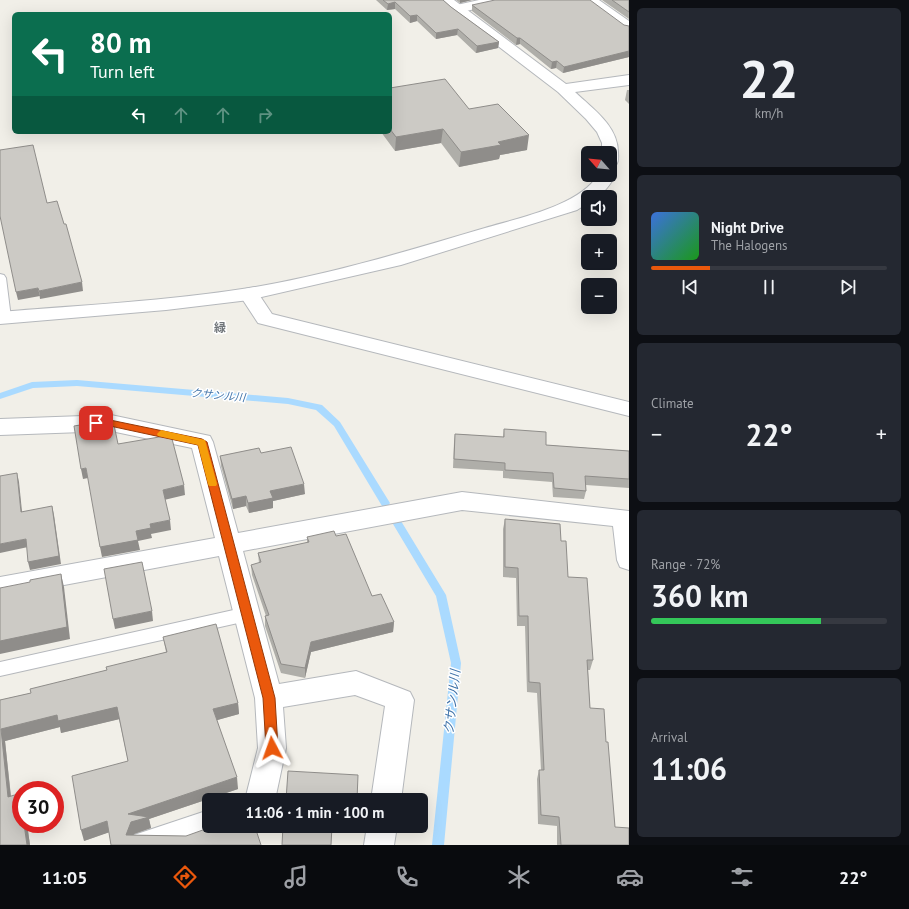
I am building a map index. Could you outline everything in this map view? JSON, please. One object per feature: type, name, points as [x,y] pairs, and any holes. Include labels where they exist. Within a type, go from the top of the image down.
[{"type":"street","points":[[451,4],[497,0]]},
{"type":"street","points":[[590,0],[629,27]]},
{"type":"street","points":[[451,4],[563,89],[605,131],[610,146]]},
{"type":"street","points":[[563,89],[629,80]]},
{"type":"street","points":[[3,318],[249,294],[394,261],[520,224],[570,206],[600,186],[603,182]]},
{"type":"street","points":[[249,294],[266,319],[629,409]]},
{"type":"street","points":[[0,427],[110,423],[202,442],[269,698],[272,748],[262,793]]},
{"type":"street","points":[[0,587],[462,500],[624,518],[629,560]]},
{"type":"street","points":[[269,698],[356,683],[400,700],[387,793]]},
{"type":"street","points":[[145,845],[202,826]]},
{"type":"street","points":[[379,845],[381,833]]},
{"type":"lane","points":[[0,278],[3,318]]},
{"type":"lane","points":[[0,669],[247,614]]},
{"type":"building","points":[[383,0],[443,0],[499,42],[477,46],[458,29],[436,33],[417,15],[410,16],[395,2],[388,4]]},
{"type":"building","points":[[495,0],[590,0],[624,25],[629,26],[629,51],[564,67],[557,61],[552,62],[472,5]]},
{"type":"building","points":[[612,0],[629,0],[629,12]]},
{"type":"building","points":[[445,79],[469,109],[498,104],[529,135],[498,142],[501,145],[461,152],[443,129],[396,137],[392,132],[392,88]]},
{"type":"building","points":[[33,145],[47,203],[57,201],[64,224],[66,224],[82,282],[39,291],[38,288],[16,292],[0,216],[0,150]]},
{"type":"building","points":[[99,423],[100,427],[114,425],[118,444],[171,435],[184,485],[163,490],[170,520],[150,524],[151,528],[136,531],[138,540],[100,547],[86,468],[81,469],[74,426]]},
{"type":"building","points":[[504,429],[546,432],[546,445],[629,451],[629,479],[585,476],[586,491],[554,488],[553,473],[505,470],[505,463],[454,459],[455,434],[504,437]]},
{"type":"building","points":[[291,447],[304,484],[270,491],[273,498],[248,503],[246,496],[232,499],[220,456],[259,448],[261,453]]},
{"type":"building","points":[[17,473],[21,512],[52,506],[59,556],[28,562],[26,539],[0,544],[0,476]]},
{"type":"building","points":[[505,519],[560,524],[561,541],[566,541],[568,577],[587,578],[593,660],[587,660],[590,708],[604,709],[615,827],[629,828],[629,845],[561,845],[559,817],[541,815],[539,770],[544,770],[540,683],[529,682],[528,616],[519,616],[518,568],[505,567]]},
{"type":"building","points":[[334,531],[336,536],[346,534],[372,596],[381,594],[394,622],[311,642],[305,668],[281,664],[265,616],[269,615],[251,565],[261,562],[258,553],[309,542],[307,537]]},
{"type":"building","points":[[142,562],[152,611],[113,619],[104,569]]},
{"type":"building","points":[[61,574],[67,627],[0,641],[0,588]]},
{"type":"building","points":[[216,624],[238,703],[213,709],[237,777],[128,814],[149,817],[131,822],[126,835],[186,836],[202,830],[202,833],[257,833],[261,845],[111,845],[107,821],[81,830],[72,776],[128,761],[117,707],[58,721],[57,715],[1,729],[8,797],[12,796],[12,833],[25,833],[27,845],[0,845],[0,700],[31,693],[30,689],[107,670],[106,667],[167,652],[163,637]]},
{"type":"building","points":[[288,771],[358,775],[357,793],[286,793]]},
{"type":"building","points":[[283,833],[332,833],[331,845],[282,845]]},
{"type":"waterway","name":"クサンル川","points":[[0,396],[32,385],[77,383],[288,401],[319,407],[337,424],[385,503]]},
{"type":"waterway","name":"クサンル川","points":[[398,524],[441,595],[456,663],[438,845]]},
{"type":"slow traffic","points":[[161,434],[202,442],[213,484]]},
{"type":"district","name":"緑","points":[[220,327]]},
{"type":"route","points":[[96,423],[110,423],[202,442],[269,698],[272,748]]}]
